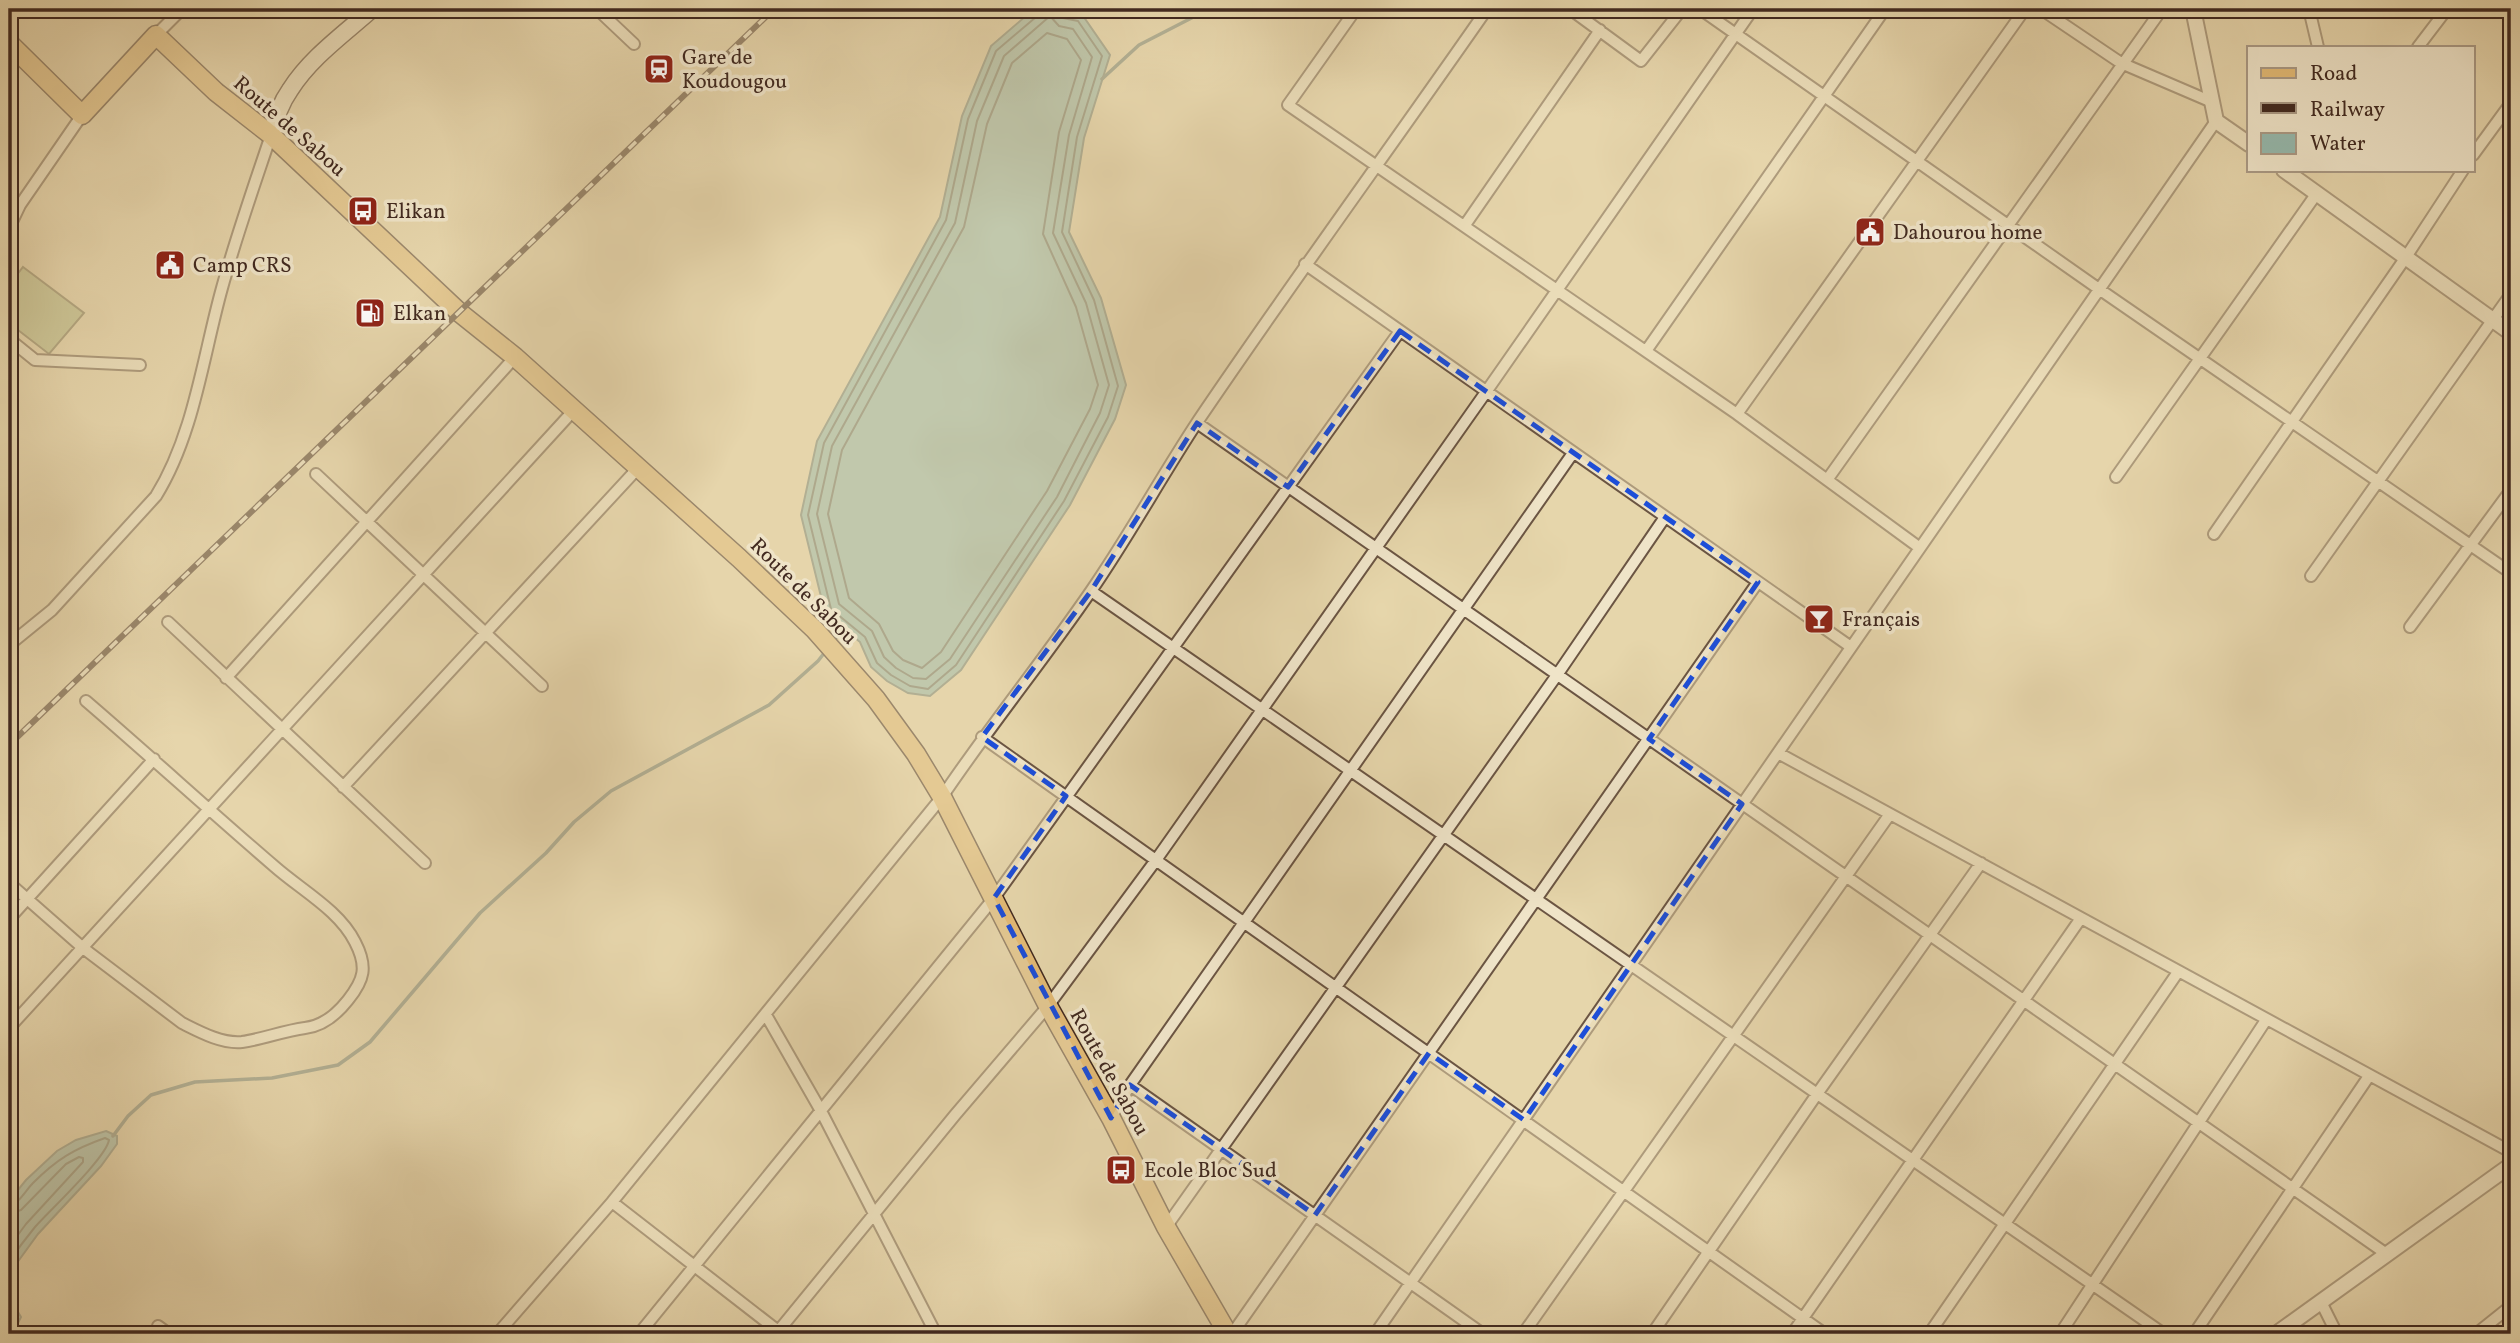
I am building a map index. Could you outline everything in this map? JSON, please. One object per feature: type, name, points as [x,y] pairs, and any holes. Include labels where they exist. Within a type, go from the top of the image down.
[{"type":"main road","points":[[271,135],[279,108],[290,89],[306,70],[372,9]]},
{"type":"main road","points":[[9,43],[82,115],[156,35]]},
{"type":"main road","name":"Route de Sabou","points":[[156,35],[216,92],[271,135],[460,313],[515,357],[639,467],[815,630],[891,719],[942,797],[1048,1006],[1111,1118],[1166,1227],[1230,1334]]},
{"type":"street","points":[[156,35],[182,9]]},
{"type":"street","points":[[597,9],[634,44]]},
{"type":"street","points":[[1356,9],[1288,105],[1737,414],[1920,548]]},
{"type":"street","points":[[497,1334],[612,1202],[942,797],[982,737],[1091,591],[1196,423],[1305,264],[1377,167],[1487,9]]},
{"type":"street","points":[[1570,9],[1641,61],[1682,9]]},
{"type":"street","points":[[1700,9],[2511,573]]},
{"type":"street","points":[[612,1202],[779,1333],[873,1214],[1048,1006],[1156,860],[1753,9]]},
{"type":"street","points":[[1646,351],[1885,9]]},
{"type":"street","points":[[1737,414],[2025,9]]},
{"type":"street","points":[[2041,9],[2121,63],[2212,102]]},
{"type":"street","points":[[1827,480],[2121,63],[2162,9]]},
{"type":"street","points":[[2193,9],[2216,121],[2247,143]]},
{"type":"street","points":[[2309,9],[2318,46]]},
{"type":"street","points":[[2419,46],[2447,9]]},
{"type":"street","points":[[1465,225],[1600,30]]},
{"type":"street","points":[[2474,154],[2511,103]]},
{"type":"street","points":[[9,228],[20,205],[82,115]]},
{"type":"street","points":[[1375,1334],[2216,121]]},
{"type":"street","points":[[9,645],[51,610],[156,496],[166,480],[182,444],[223,286],[271,135]]},
{"type":"street","points":[[2293,172],[2317,193],[2511,333]]},
{"type":"street","points":[[2214,534],[2462,172]]},
{"type":"street","points":[[2116,477],[2317,193]]},
{"type":"street","points":[[1305,264],[1851,647]]},
{"type":"street","points":[[2311,576],[2511,295]]},
{"type":"street","points":[[639,1334],[994,898],[1400,331]]},
{"type":"street","points":[[9,339],[35,360],[140,365]]},
{"type":"street","points":[[226,678],[515,357]]},
{"type":"street","points":[[9,1028],[575,410]]},
{"type":"street","points":[[1196,423],[2388,1255]]},
{"type":"street","points":[[1111,1118],[1130,1084],[1573,453]]},
{"type":"street","points":[[343,787],[639,467]]},
{"type":"street","points":[[316,474],[542,686]]},
{"type":"street","points":[[2410,628],[2511,490]]},
{"type":"street","points":[[1166,1227],[1558,675],[1665,517]]},
{"type":"street","points":[[1230,1334],[1758,582]]},
{"type":"street","points":[[1091,591],[2164,1334]]},
{"type":"street","points":[[168,622],[425,863]]},
{"type":"street","points":[[9,883],[83,948],[182,1023],[223,1040],[242,1042],[324,1023],[341,1009],[358,987],[364,972],[359,951],[340,919],[275,867],[86,701]]},
{"type":"street","points":[[982,737],[1825,1334]]},
{"type":"street","points":[[1778,753],[2511,1152]]},
{"type":"street","points":[[9,919],[154,760]]},
{"type":"street","points":[[1523,1334],[1890,814]]},
{"type":"street","points":[[1652,1334],[1817,1094],[1981,863]]},
{"type":"street","points":[[1793,1334],[2081,918]]},
{"type":"street","points":[[1928,1334],[2178,972]]},
{"type":"street","points":[[766,1015],[821,1111],[931,1332]]},
{"type":"street","points":[[2060,1334],[2266,1020]]},
{"type":"street","points":[[2194,1334],[2369,1076]]},
{"type":"street","points":[[1130,1084],[1483,1334]]},
{"type":"street","points":[[2276,1334],[2511,1165]]},
{"type":"street","points":[[2321,1302],[2337,1334]]},
{"type":"street","points":[[2476,1334],[2511,1306]]},
{"type":"street","points":[[158,1326],[169,1334]]},
{"type":"highlighted area","points":[[1400,331],[1758,582],[1649,739],[1742,804],[1524,1120],[1429,1053],[1315,1215],[1130,1085],[1111,1118],[994,898],[1066,796],[982,737],[1091,591],[1197,423],[1288,487]]},
{"type":"green space","points":[[23,267],[84,313],[49,354],[9,323],[9,285]]},
{"type":"water","points":[[1034,9],[1081,13],[1110,55],[1084,138],[1069,232],[1101,298],[1126,385],[1115,419],[1070,505],[961,670],[930,696],[908,693],[887,681],[871,667],[860,642],[825,613],[801,515],[817,441],[940,217],[962,116],[991,46]]},
{"type":"water","points":[[106,1131],[117,1136],[117,1144],[101,1166],[38,1234],[14,1267],[12,1302],[21,1317],[17,1325],[9,1328],[9,1201],[26,1180],[57,1151],[76,1140]]},
{"type":"waterway","points":[[1102,79],[1139,45],[1209,9]]},
{"type":"waterway","points":[[832,643],[843,628]]},
{"type":"waterway","points":[[113,1136],[128,1116],[151,1095],[195,1082],[272,1078],[338,1065],[370,1042],[480,913],[546,853],[574,822],[611,791],[769,705],[825,652]]},
{"type":"railway","points":[[9,745],[774,9]]},
{"type":"place","name":"Gare de Koudougou","points":[[659,69]]},
{"type":"place","name":"Elikan","points":[[363,211]]},
{"type":"place","name":"Dahourou home","points":[[1870,232]]},
{"type":"place","name":"Camp CRS","points":[[170,265]]},
{"type":"place","name":"Elkan","points":[[370,313]]},
{"type":"place","name":"Français","points":[[1819,619]]},
{"type":"place","name":"Ecole Bloc Sud","points":[[1121,1170]]}]
